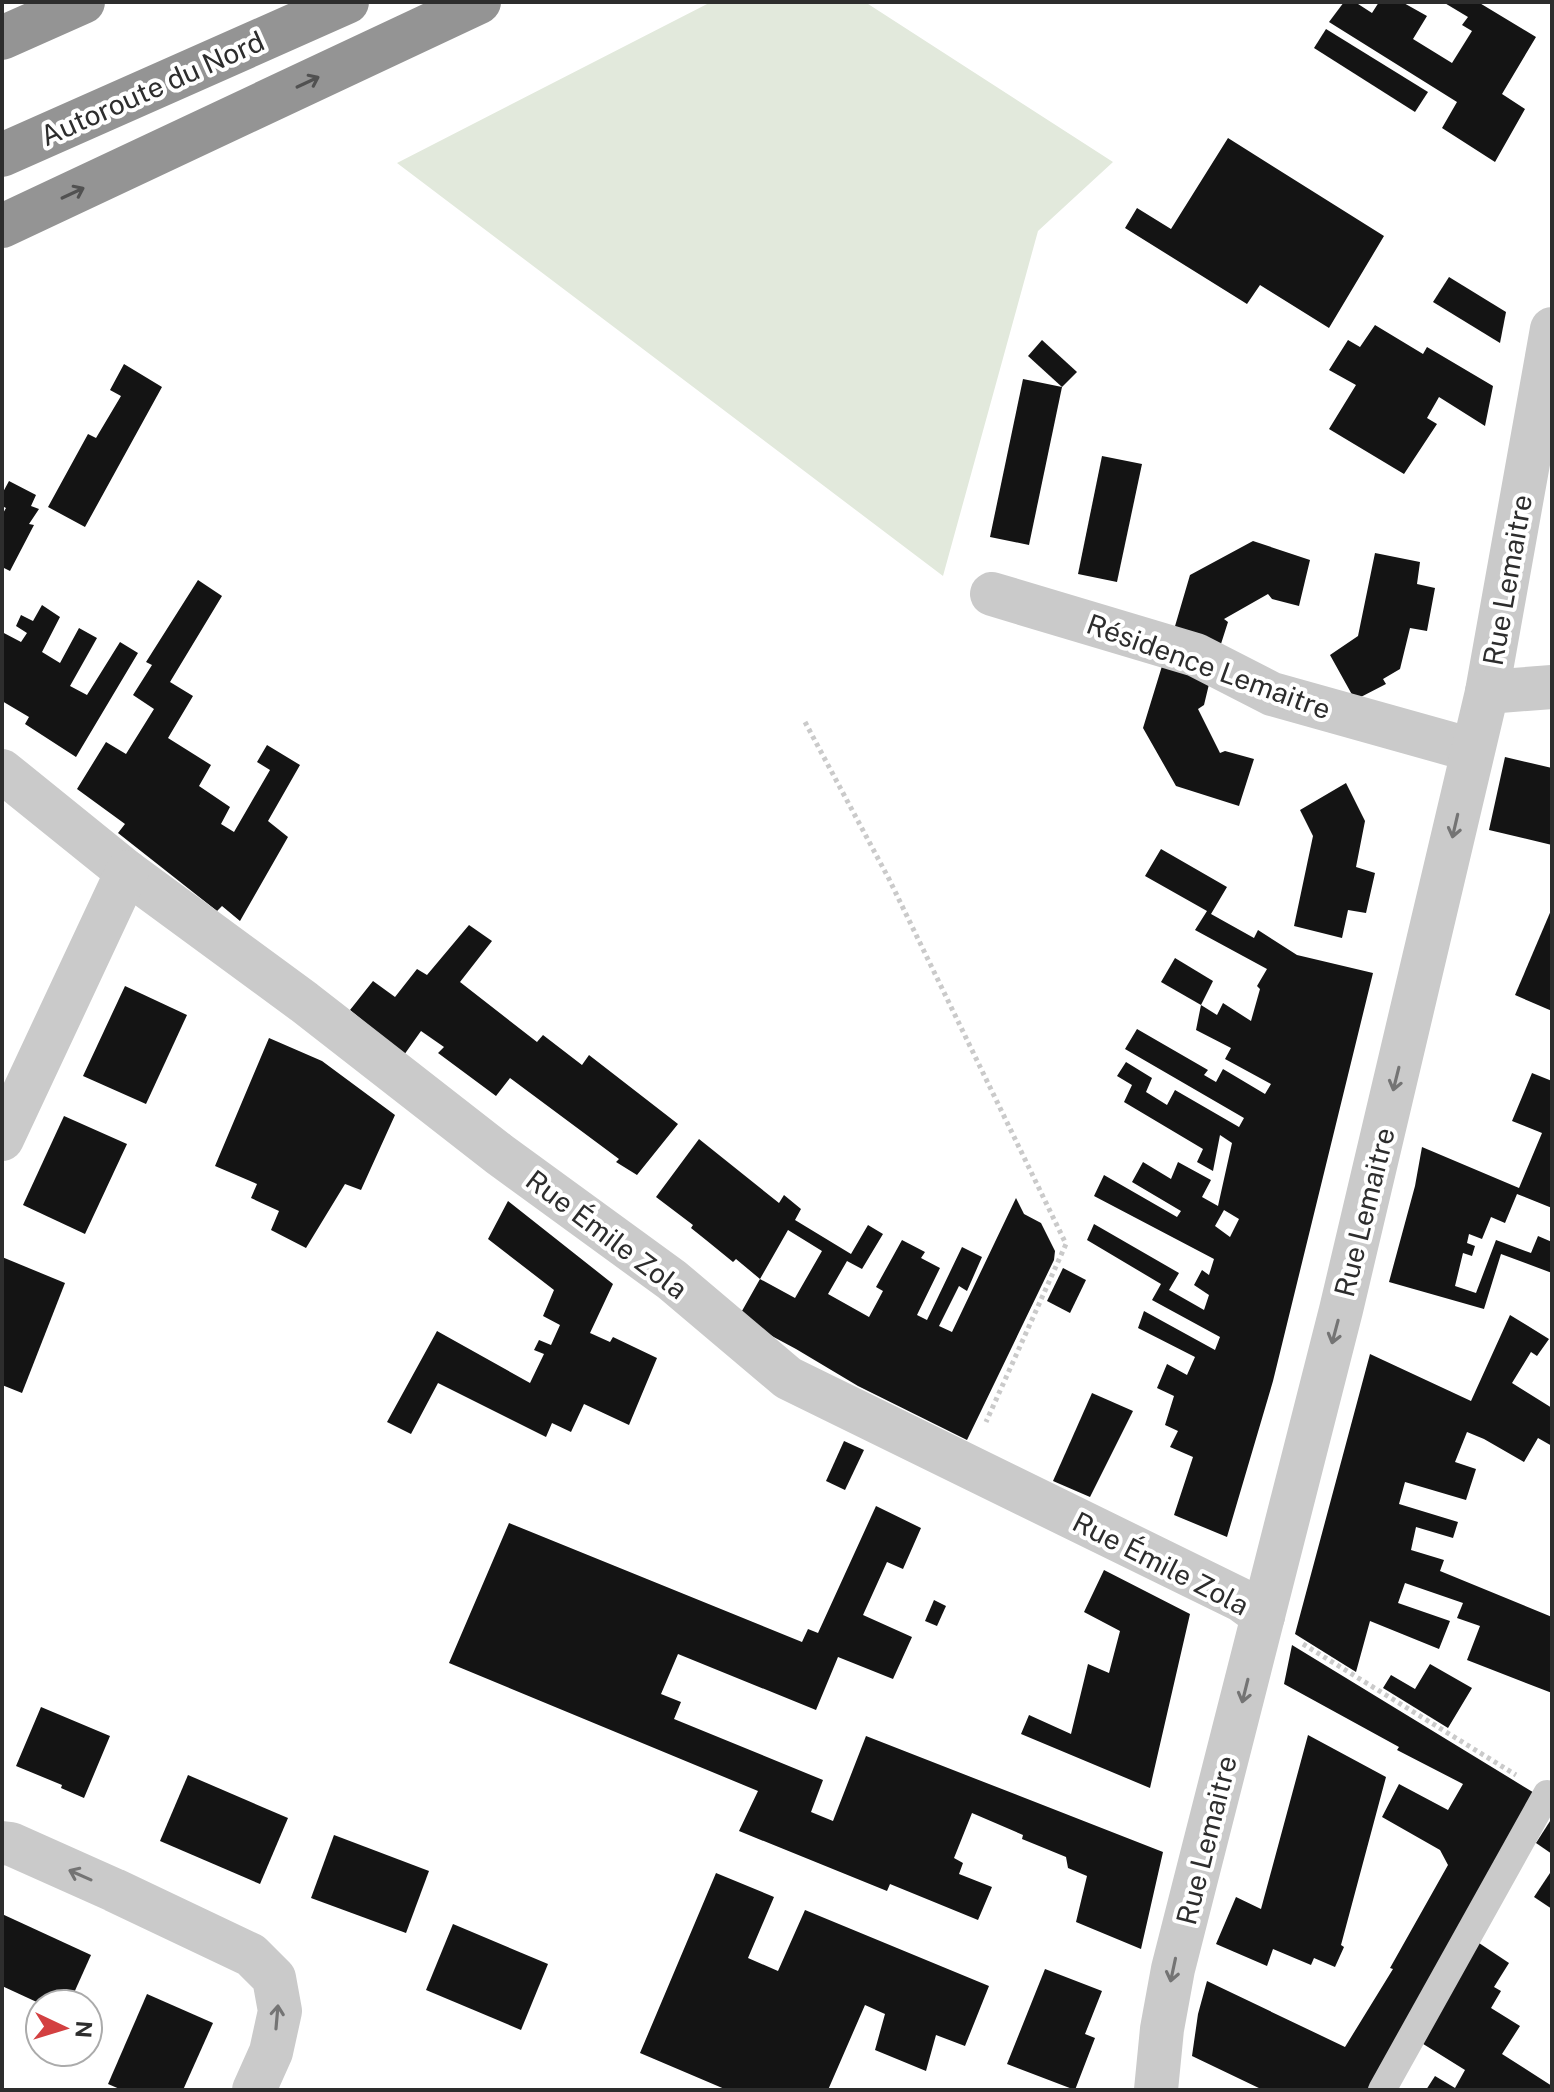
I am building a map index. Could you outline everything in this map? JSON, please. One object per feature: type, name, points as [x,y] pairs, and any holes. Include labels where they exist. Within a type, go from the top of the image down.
[{"type":"highway","points":[[2,38],[83,2]]},
{"type":"highway","name":"Autoroute du Nord","points":[[2,155],[347,2]]},
{"type":"highway","points":[[2,226],[479,2]]},
{"type":"street","name":"Rue Lemaitre","points":[[1156,2090],[1162,2029],[1173,1969],[1356,1249],[1487,692],[1552,329]]},
{"type":"street","name":"Résidence Lemaitre","points":[[992,594],[1196,655],[1272,694],[1472,750]]},
{"type":"street","points":[[1487,692],[1552,687]]},
{"type":"street","name":"Rue Émile Zola","points":[[2,771],[127,872],[304,1002],[499,1154],[672,1280],[788,1378],[1241,1600],[1263,1616]]},
{"type":"street","points":[[2,1139],[127,872]]},
{"type":"street","points":[[2,1843],[11,1844],[114,1890],[251,1955],[274,1978],[280,2011],[271,2052],[254,2090]]},
{"type":"lane","points":[[1382,2090],[1547,1794]]},
{"type":"path","points":[[805,722],[889,879],[1066,1244],[966,1467]]},
{"type":"path","points":[[1263,1616],[1547,1794]]},
{"type":"shaded area","points":[[711,2],[865,2],[1113,162],[1038,231],[943,576],[397,163]]},
{"type":"building","points":[[1344,2],[1355,2],[1372,13],[1379,2],[1402,2],[1427,16],[1413,39],[1452,63],[1472,31],[1462,25],[1468,17],[1443,2],[1478,2],[1536,37],[1502,94],[1525,109],[1495,162],[1442,128],[1457,102],[1329,22]]},
{"type":"building","points":[[1326,29],[1428,92],[1415,112],[1314,48]]},
{"type":"building","points":[[1228,138],[1384,236],[1329,328],[1260,285],[1247,304],[1125,228],[1137,208],[1171,229]]},
{"type":"building","points":[[1449,277],[1506,312],[1500,343],[1433,302]]},
{"type":"building","points":[[1375,325],[1423,354],[1427,347],[1493,386],[1485,426],[1439,397],[1427,418],[1437,424],[1404,474],[1329,429],[1356,385],[1329,370],[1348,340],[1360,347]]},
{"type":"building","points":[[1042,340],[1077,372],[1062,387],[1028,356]]},
{"type":"building","points":[[124,364],[162,387],[85,527],[48,507],[88,434],[96,438],[121,396],[110,390]]},
{"type":"building","points":[[1023,379],[1062,387],[1029,545],[990,537]]},
{"type":"building","points":[[1102,456],[1142,464],[1117,582],[1078,574]]},
{"type":"building","points":[[9,481],[36,495],[31,506],[39,509],[29,524],[34,525],[10,571],[2,567],[2,515],[6,508],[2,506],[2,494]]},
{"type":"building","points":[[1253,541],[1310,560],[1299,606],[1272,599],[1268,594],[1224,619],[1228,622],[1220,647],[1173,633],[1190,575]]},
{"type":"building","points":[[1375,553],[1420,562],[1417,584],[1435,588],[1427,631],[1410,628],[1400,669],[1383,679],[1386,684],[1355,700],[1330,655],[1358,636]]},
{"type":"building","points":[[198,580],[222,596],[170,682],[193,696],[168,738],[211,765],[199,786],[230,807],[221,824],[234,832],[270,770],[257,762],[267,745],[300,765],[268,821],[288,837],[240,921],[222,906],[217,911],[118,833],[125,824],[77,789],[106,742],[126,754],[154,709],[133,695],[152,665],[146,662]]},
{"type":"building","points":[[42,605],[60,617],[42,652],[60,663],[79,628],[97,638],[70,686],[87,695],[120,642],[138,653],[76,757],[25,724],[29,717],[2,701],[2,632],[21,642],[27,633],[16,626],[21,615],[33,621]]},
{"type":"building","points":[[1162,666],[1210,680],[1204,705],[1198,709],[1220,753],[1225,751],[1254,759],[1239,806],[1176,786],[1143,728]]},
{"type":"building","points":[[1505,757],[1552,768],[1552,845],[1489,830]]},
{"type":"building","points":[[1346,783],[1365,821],[1356,867],[1375,873],[1366,913],[1348,910],[1342,938],[1294,926],[1313,836],[1300,810]]},
{"type":"building","points":[[1161,849],[1227,887],[1211,914],[1254,938],[1258,930],[1297,955],[1373,973],[1273,1381],[1227,1537],[1174,1515],[1193,1457],[1170,1447],[1178,1431],[1165,1425],[1174,1396],[1157,1388],[1167,1364],[1187,1375],[1195,1357],[1138,1328],[1144,1311],[1215,1350],[1220,1337],[1152,1300],[1161,1284],[1087,1240],[1094,1224],[1179,1273],[1169,1290],[1204,1310],[1209,1295],[1194,1285],[1202,1270],[1209,1275],[1214,1259],[1094,1196],[1104,1175],[1177,1217],[1181,1211],[1132,1182],[1143,1162],[1171,1179],[1178,1162],[1211,1180],[1202,1197],[1218,1206],[1232,1143],[1220,1135],[1213,1171],[1197,1162],[1203,1149],[1124,1102],[1132,1085],[1117,1076],[1126,1062],[1152,1078],[1146,1092],[1167,1105],[1175,1090],[1239,1127],[1244,1118],[1125,1049],[1137,1029],[1208,1070],[1204,1075],[1216,1082],[1223,1069],[1265,1094],[1271,1084],[1225,1059],[1231,1048],[1196,1030],[1201,1005],[1217,1015],[1223,1003],[1251,1021],[1260,989],[1257,986],[1267,969],[1195,930],[1207,911],[1145,876]],"holes":[[[1224,1210],[1239,1219],[1230,1237],[1215,1226]]]},
{"type":"building","points":[[1552,908],[1552,1011],[1515,995]]},
{"type":"building","points":[[469,925],[492,941],[460,982],[537,1042],[543,1035],[582,1065],[589,1055],[678,1124],[637,1175],[616,1162],[619,1159],[510,1078],[496,1096],[438,1053],[444,1047],[421,1031],[404,1055],[350,1010],[373,981],[395,997],[417,969],[427,975]]},
{"type":"building","points":[[1175,958],[1213,981],[1201,1005],[1161,982]]},
{"type":"building","points":[[125,986],[187,1015],[146,1104],[83,1076]]},
{"type":"building","points":[[269,1038],[322,1061],[395,1115],[361,1190],[345,1184],[306,1248],[271,1230],[279,1211],[251,1198],[257,1184],[215,1166]]},
{"type":"building","points":[[1532,1073],[1552,1081],[1552,1208],[1517,1194],[1505,1223],[1491,1217],[1482,1239],[1469,1234],[1467,1243],[1475,1246],[1472,1256],[1463,1253],[1455,1286],[1476,1293],[1496,1240],[1531,1253],[1538,1236],[1552,1242],[1552,1273],[1501,1254],[1484,1309],[1389,1282],[1415,1186],[1422,1147],[1519,1188],[1542,1133],[1512,1121]]},
{"type":"building","points":[[64,1116],[127,1144],[85,1234],[23,1205]]},
{"type":"building","points":[[699,1139],[779,1203],[784,1195],[801,1209],[795,1220],[851,1254],[868,1225],[883,1234],[862,1269],[847,1261],[828,1294],[869,1317],[883,1291],[876,1287],[902,1240],[925,1252],[921,1258],[940,1268],[917,1315],[927,1320],[962,1247],[982,1257],[967,1291],[959,1286],[939,1326],[952,1332],[1016,1198],[1024,1214],[1041,1223],[1055,1251],[1054,1260],[967,1440],[858,1386],[738,1318],[760,1279],[736,1259],[733,1262],[691,1228],[693,1225],[656,1197]],"holes":[[[788,1230],[822,1251],[795,1298],[760,1279]]]},
{"type":"building","points":[[508,1201],[613,1284],[590,1333],[610,1342],[613,1337],[657,1358],[629,1425],[584,1404],[571,1432],[552,1423],[546,1437],[438,1383],[411,1434],[387,1422],[437,1331],[530,1383],[544,1354],[534,1350],[539,1340],[551,1345],[560,1325],[543,1316],[554,1290],[488,1239]]},
{"type":"building","points":[[2,1257],[65,1283],[22,1393],[2,1385]]},
{"type":"building","points":[[1063,1268],[1086,1280],[1070,1313],[1047,1301]]},
{"type":"building","points":[[1510,1315],[1549,1339],[1537,1356],[1531,1352],[1512,1383],[1552,1408],[1552,1446],[1538,1438],[1524,1462],[1467,1432],[1455,1462],[1476,1469],[1466,1500],[1405,1482],[1399,1504],[1458,1522],[1453,1538],[1416,1527],[1411,1550],[1444,1560],[1440,1571],[1552,1617],[1552,1693],[1467,1660],[1480,1626],[1457,1618],[1463,1603],[1405,1583],[1398,1603],[1450,1621],[1439,1649],[1370,1621],[1356,1672],[1295,1634],[1370,1354],[1471,1401]]},
{"type":"building","points":[[1092,1393],[1133,1411],[1090,1497],[1053,1481]]},
{"type":"building","points":[[844,1441],[864,1450],[845,1490],[826,1481]]},
{"type":"building","points":[[876,1506],[921,1528],[903,1569],[887,1562],[863,1615],[912,1637],[893,1679],[838,1657],[816,1710],[678,1654],[661,1694],[681,1702],[674,1719],[823,1780],[811,1812],[833,1821],[866,1736],[1163,1852],[1141,1949],[1076,1922],[1087,1876],[1068,1868],[1066,1857],[972,1813],[954,1858],[963,1863],[959,1874],[992,1887],[978,1920],[890,1884],[887,1891],[739,1831],[758,1791],[449,1663],[509,1523],[802,1642],[808,1629],[818,1633]]},
{"type":"building","points":[[1104,1570],[1190,1614],[1150,1788],[1021,1734],[1029,1715],[1071,1734],[1088,1664],[1109,1673],[1120,1631],[1084,1612]]},
{"type":"building","points":[[934,1600],[946,1606],[937,1626],[925,1621]]},
{"type":"building","points":[[1292,1645],[1536,1794],[1369,2090],[1263,2090],[1192,2056],[1207,1981],[1345,2047],[1393,1969],[1390,1968],[1448,1865],[1440,1850],[1382,1817],[1399,1784],[1448,1810],[1463,1784],[1397,1750],[1399,1747],[1284,1684]]},
{"type":"building","points":[[1430,1664],[1472,1688],[1448,1728],[1383,1688],[1391,1675],[1415,1689]]},
{"type":"building","points":[[41,1707],[110,1736],[84,1798],[16,1766]]},
{"type":"building","points":[[1308,1735],[1386,1777],[1341,1945],[1344,1947],[1335,1967],[1314,1958],[1311,1965],[1273,1949],[1267,1966],[1216,1944],[1236,1897],[1261,1909]]},
{"type":"building","points":[[188,1775],[288,1818],[260,1884],[160,1841]]},
{"type":"building","points":[[1552,1818],[1552,1854],[1536,1843]]},
{"type":"building","points":[[334,1835],[429,1871],[406,1933],[311,1898]]},
{"type":"building","points":[[1552,1870],[1552,1909],[1534,1897]]},
{"type":"building","points":[[716,1873],[774,1897],[748,1958],[778,1971],[805,1910],[989,1986],[965,2046],[936,2035],[926,2071],[875,2050],[885,2014],[865,2005],[828,2090],[727,2090],[640,2053]]},
{"type":"building","points":[[2,1914],[91,1955],[76,1988],[24,1988],[24,1996],[2,1986]]},
{"type":"building","points":[[453,1924],[548,1964],[521,2030],[426,1990]]},
{"type":"building","points":[[1479,1943],[1509,1963],[1494,1987],[1501,1991],[1491,2008],[1520,2026],[1502,2054],[1552,2086],[1552,2090],[1426,2090],[1435,2076],[1455,2088],[1465,2070],[1420,2042]]},
{"type":"building","points":[[1045,1969],[1102,1991],[1085,2034],[1095,2038],[1075,2090],[1007,2064]]},
{"type":"building","points":[[147,1994],[213,2023],[183,2090],[122,2090],[108,2084]]}]
